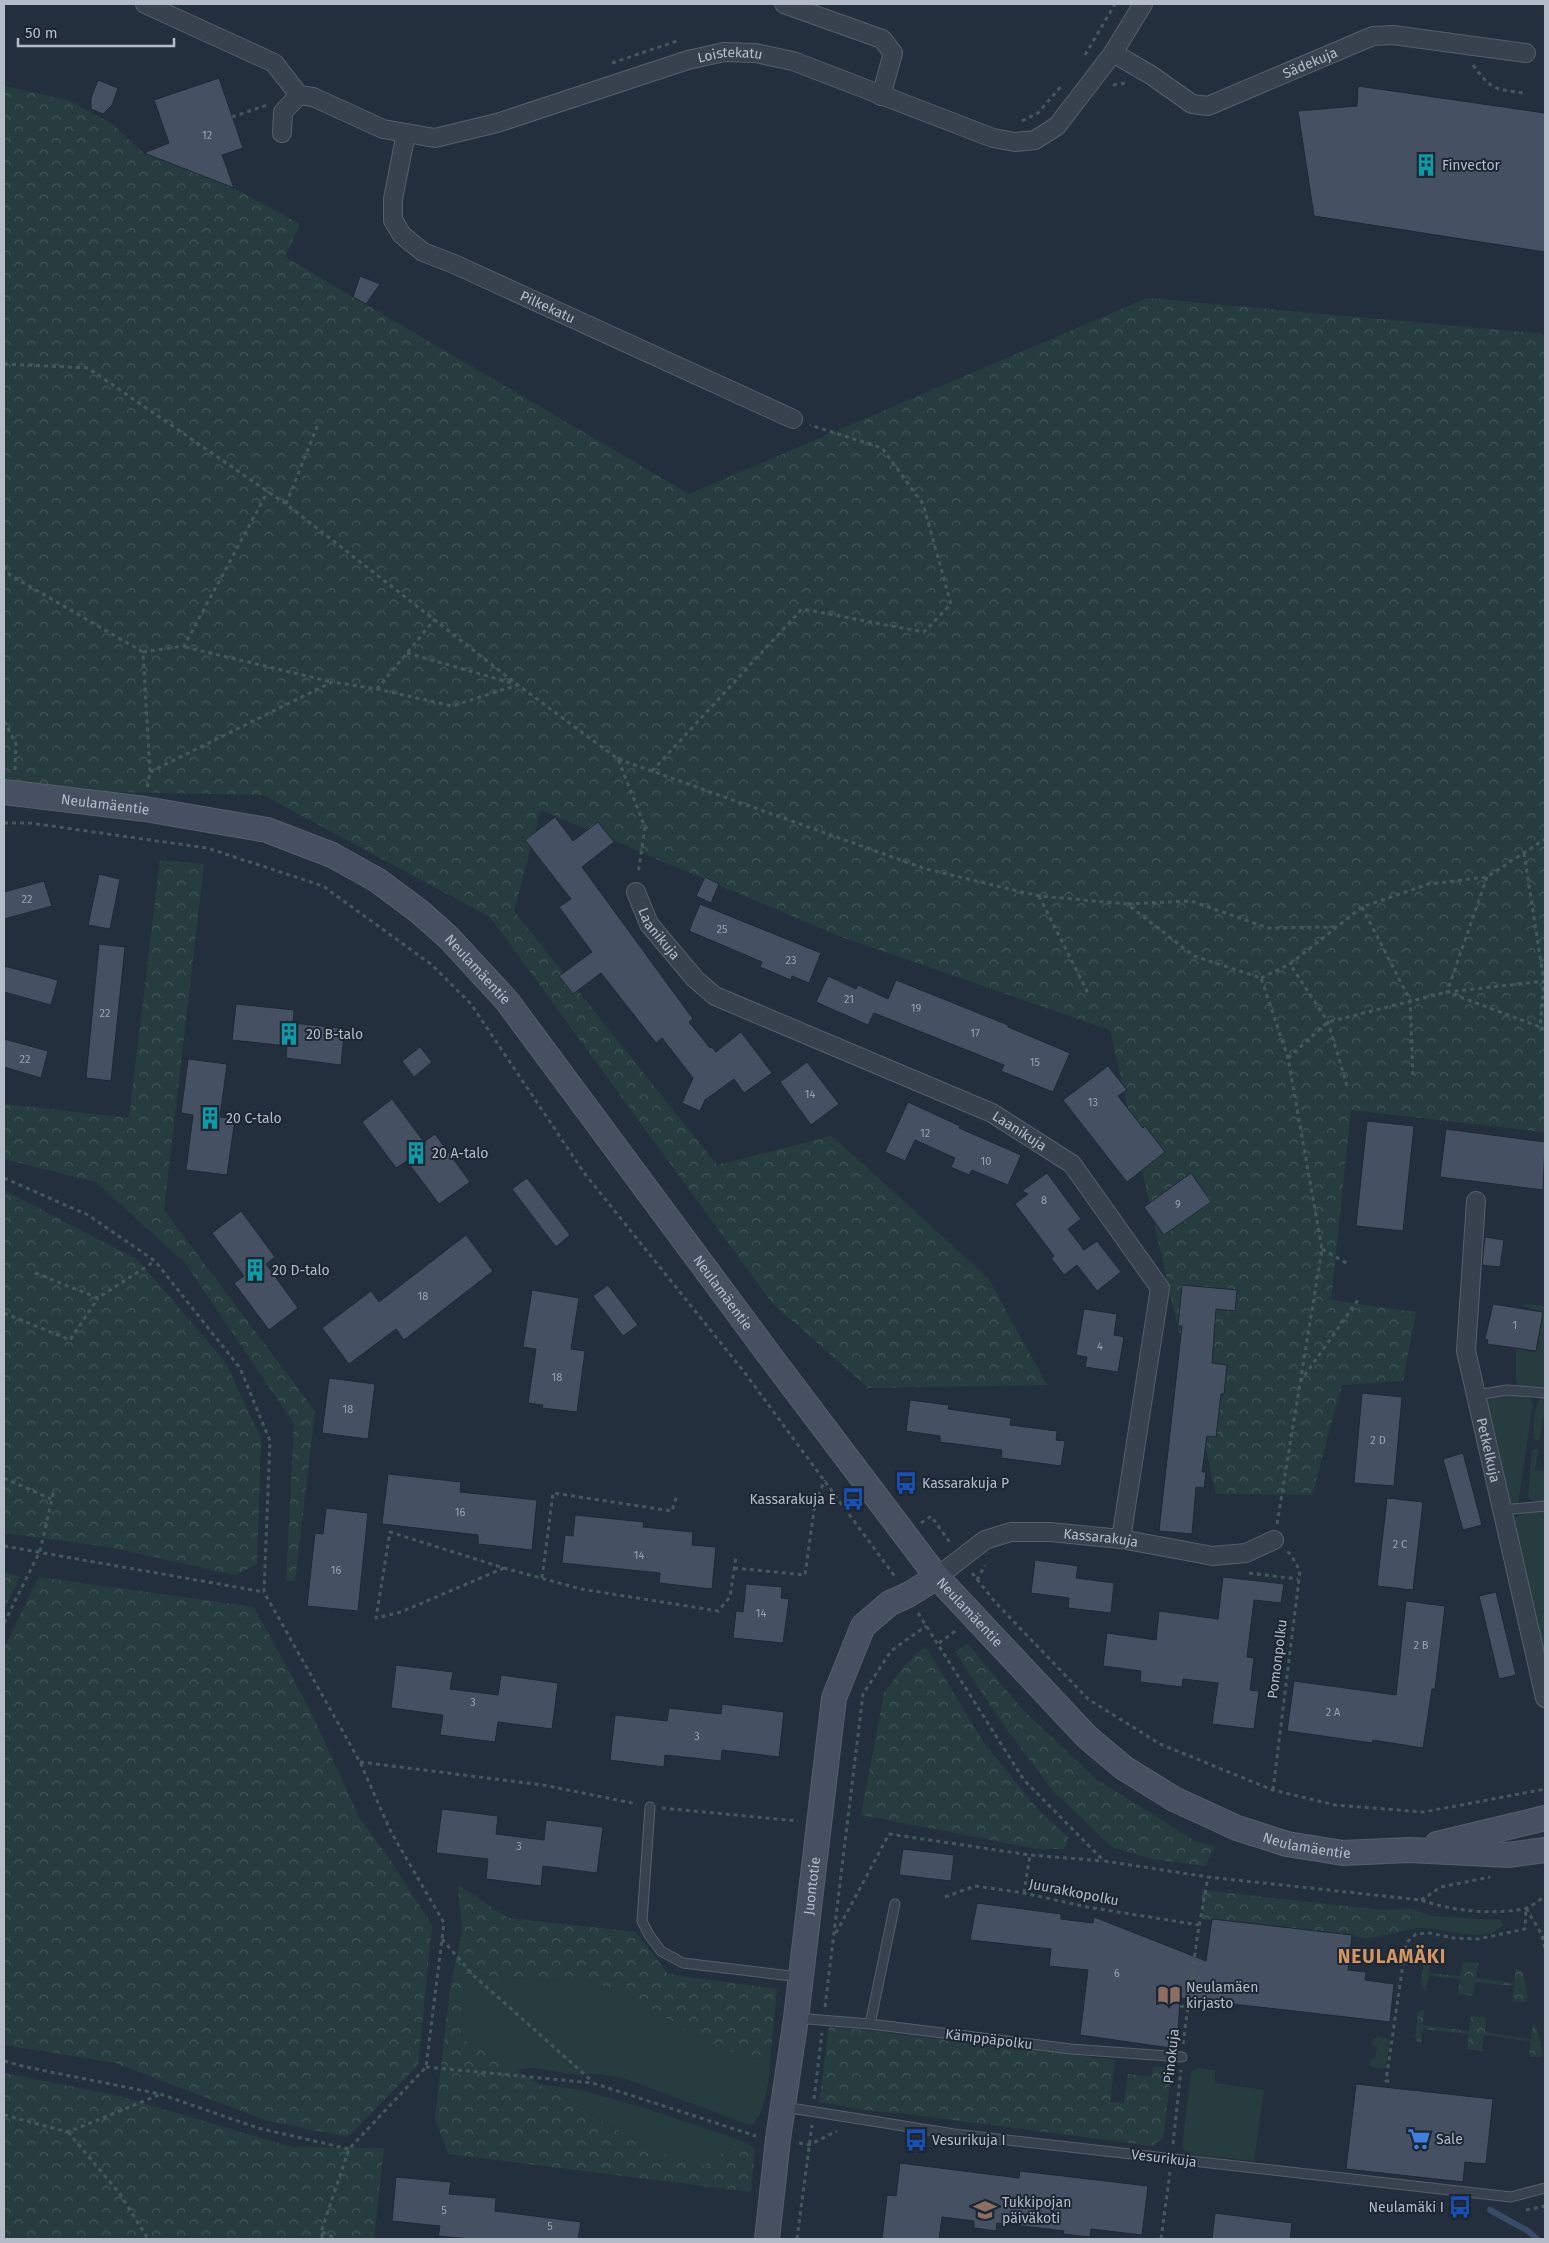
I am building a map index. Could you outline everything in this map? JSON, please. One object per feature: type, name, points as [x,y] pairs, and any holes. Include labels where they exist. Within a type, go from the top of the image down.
[{"type":"street","points":[[145,4],[274,63],[298,95],[283,112],[282,133]]},
{"type":"street","points":[[784,4],[882,39],[893,53],[881,96]]},
{"type":"street","name":"Loistekatu","points":[[298,95],[313,97],[383,129],[435,138],[498,123],[688,60],[724,52],[755,53],[793,61],[993,138],[1014,142],[1035,140],[1057,126],[1113,53],[1143,4]]},
{"type":"street","name":"Sädekuja","points":[[1113,53],[1151,75],[1192,104],[1208,106],[1373,36],[1392,35],[1526,53]]},
{"type":"street","name":"Pilkekatu","points":[[406,133],[393,200],[394,220],[402,235],[423,252],[454,264],[793,419]]},
{"type":"street","name":"Neulamäentie","points":[[9,792],[145,809],[267,830],[332,855],[377,880],[420,912],[449,938],[507,1001],[764,1348],[937,1577],[1087,1737],[1124,1768],[1174,1799],[1236,1828],[1287,1844],[1343,1853],[1409,1850],[1508,1855],[1545,1850]]},
{"type":"street","name":"Laanikuja","points":[[636,892],[649,924],[695,979],[714,996],[992,1113],[1072,1164],[1160,1288],[1120,1539]]},
{"type":"street","name":"Petkelkuja","points":[[1476,1201],[1466,1351],[1544,1691]]},
{"type":"street","name":"Kassarakuja","points":[[937,1577],[985,1540],[1011,1532],[1050,1532],[1120,1539],[1213,1556],[1246,1553],[1274,1540]]},
{"type":"street","name":"Juontotie","points":[[767,2239],[778,2139],[796,2018],[834,1698],[863,1626],[890,1603],[908,1595],[937,1577]]},
{"type":"street","name":"Neulamäentie","points":[[1409,1850],[1545,1818]]},
{"type":"lane","points":[[1477,1395],[1507,1390],[1545,1393]]},
{"type":"lane","points":[[1502,1510],[1545,1506]]},
{"type":"lane","points":[[650,1807],[642,1921],[649,1935],[661,1951],[683,1963],[800,1977]]},
{"type":"lane","points":[[870,2024],[895,1904]]},
{"type":"lane","name":"Kämppäpolku","points":[[796,2018],[870,2024],[1071,2049],[1182,2057]]},
{"type":"lane","name":"Vesurikuja","points":[[783,2108],[813,2111],[954,2134],[1511,2198],[1545,2188]]},
{"type":"path","points":[[1084,58],[1115,4]]},
{"type":"path","points":[[611,63],[682,40]]},
{"type":"path","points":[[1020,122],[1038,113],[1068,78]]},
{"type":"path","points":[[4,364],[88,368],[286,504],[518,685],[618,758],[926,868],[1039,896],[1127,904],[1191,901],[1268,928],[1338,927]]},
{"type":"path","points":[[652,771],[802,609],[924,632],[951,604],[923,504],[882,448],[793,419]]},
{"type":"path","points":[[286,504],[319,422]]},
{"type":"path","points":[[184,646],[268,491]]},
{"type":"path","points":[[4,566],[10,575],[143,652],[184,646],[332,682],[376,689],[452,706],[518,685]]},
{"type":"path","points":[[4,575],[10,575]]},
{"type":"path","points":[[376,689],[435,619]]},
{"type":"path","points":[[143,652],[150,772],[145,809]]},
{"type":"path","points":[[407,653],[518,685]]},
{"type":"path","points":[[150,772],[332,682]]},
{"type":"path","points":[[4,721],[16,744],[9,792]]},
{"type":"path","points":[[618,758],[645,827],[636,892]]},
{"type":"path","points":[[4,823],[30,823],[207,848],[323,886],[432,965],[471,1004],[586,1174],[745,1373],[825,1480],[908,1595],[1024,1780],[1104,1861]]},
{"type":"path","points":[[1127,904],[1194,956],[1261,978],[1290,964],[1362,907],[1429,884],[1487,877],[1545,838]]},
{"type":"path","points":[[1524,853],[1544,982],[1540,1027]]},
{"type":"path","points":[[1448,992],[1487,877]]},
{"type":"path","points":[[1039,896],[1089,995]]},
{"type":"path","points":[[1362,907],[1410,1000],[1413,1075]]},
{"type":"path","points":[[1290,964],[1328,1022],[1347,1086]]},
{"type":"path","points":[[1261,978],[1288,1058],[1322,1249],[1274,1540]]},
{"type":"path","points":[[1288,1058],[1328,1022],[1448,992],[1544,982]]},
{"type":"path","points":[[1448,992],[1540,1027],[1545,1032]]},
{"type":"path","points":[[4,1178],[88,1215],[155,1261],[240,1368],[270,1441],[264,1592],[360,1762],[391,1832],[444,1923],[426,2067],[349,2149],[321,2232],[323,2239]]},
{"type":"path","points":[[1322,1249],[1348,1264]]},
{"type":"path","points":[[4,1312],[70,1340],[98,1298],[155,1261]]},
{"type":"path","points":[[35,1273],[98,1298]]},
{"type":"path","points":[[1300,1382],[1358,1300]]},
{"type":"path","points":[[4,1478],[51,1499]]},
{"type":"path","points":[[734,1568],[805,1575],[815,1502],[825,1480]]},
{"type":"path","points":[[4,1623],[40,1551],[54,1490]]},
{"type":"path","points":[[542,1578],[553,1494],[672,1510],[677,1494]]},
{"type":"path","points":[[906,1534],[931,1516],[960,1558],[995,1602],[1088,1699],[1160,1744],[1273,1790],[1335,1804],[1424,1812],[1545,1789]]},
{"type":"path","points":[[504,1568],[402,1612],[376,1618],[390,1532],[504,1568],[581,1589],[718,1611],[730,1597],[736,1557]]},
{"type":"path","name":"Pomonpolku","points":[[1273,1790],[1300,1571],[1291,1555],[1274,1540]]},
{"type":"path","points":[[4,1546],[264,1592]]},
{"type":"path","points":[[797,2239],[863,1694],[891,1650],[926,1626]]},
{"type":"path","points":[[360,1762],[544,1785],[650,1807],[799,1821]]},
{"type":"path","points":[[835,1935],[889,1834],[1030,1855],[1104,1861],[1208,1877],[1421,1900],[1443,1908],[1470,1912],[1526,1908],[1544,1897]]},
{"type":"path","points":[[1024,1893],[1030,1855]]},
{"type":"path","name":"Pinokuja","points":[[1161,2239],[1172,2158],[1187,2007],[1208,1877]]},
{"type":"path","name":"Juurakkopolku","points":[[945,1897],[975,1886],[1024,1893],[1087,1908],[1199,1925]]},
{"type":"path","points":[[1389,2081],[1386,2081],[1406,1943],[1416,1934],[1430,1933],[1453,1938],[1478,1939],[1525,1929],[1526,1908]]},
{"type":"path","points":[[1526,1908],[1542,1935],[1545,1949]]},
{"type":"path","points":[[442,1939],[472,1974],[593,2083]]},
{"type":"path","points":[[1180,2006],[1187,2007]]},
{"type":"path","points":[[4,2061],[160,2094],[258,2128],[349,2149]]},
{"type":"path","points":[[426,2067],[593,2083],[753,2135],[809,2145]]},
{"type":"path","points":[[68,2132],[160,2094]]},
{"type":"path","points":[[4,2115],[68,2132],[120,2194],[148,2239]]},
{"type":"path","points":[[321,2232],[337,2239]]},
{"type":"green space","points":[[4,86],[68,100],[111,123],[144,153],[234,188],[300,224],[285,257],[689,494],[1147,298],[1545,334],[1545,1135],[1543,1132],[1351,1110],[1331,1300],[1416,1312],[1403,1381],[1342,1385],[1312,1495],[1216,1494],[1110,1030],[839,936],[541,810],[514,911],[717,1165],[832,1136],[988,1278],[1047,1385],[868,1388],[772,1303],[490,917],[263,795],[4,790]]},
{"type":"green space","points":[[160,860],[204,864],[164,1210],[315,1411],[295,1581],[286,1581],[294,1424],[186,1264],[96,1182],[4,1159],[4,1104],[129,1118]]},
{"type":"green space","points":[[4,1190],[138,1260],[226,1363],[261,1439],[257,1564],[235,1575],[109,1547],[4,1533]]},
{"type":"green space","points":[[1525,1304],[1545,1306],[1545,1388],[1518,1386],[1516,1378],[1516,1344],[1527,1345],[1527,1351],[1536,1352],[1538,1347],[1542,1312],[1523,1306]]},
{"type":"green space","points":[[1498,1395],[1527,1395],[1533,1403],[1518,1504],[1515,1506],[1509,1498],[1488,1405],[1488,1400]]},
{"type":"green space","points":[[1542,1397],[1545,1397],[1545,1418],[1543,1418],[1540,1439],[1537,1441],[1533,1437],[1535,1416],[1537,1405]]},
{"type":"green space","points":[[1539,1449],[1535,1470],[1545,1472],[1545,1502],[1531,1500],[1528,1496],[1532,1451]]},
{"type":"green space","points":[[1545,1511],[1545,1654],[1514,1518],[1523,1513]]},
{"type":"green space","points":[[4,1572],[20,1577],[4,1610]]},
{"type":"green space","points":[[39,1577],[254,1607],[309,1708],[359,1817],[390,1860],[432,1925],[418,2065],[348,2137],[268,2121],[115,2063],[4,2045],[4,1648]]},
{"type":"green space","points":[[968,1644],[1022,1709],[1096,1779],[1195,1841],[1215,1847],[1205,1866],[1151,1859],[1112,1847],[1053,1791],[1002,1723],[955,1652]]},
{"type":"green space","points":[[925,1646],[984,1743],[1040,1812],[1068,1837],[1065,1849],[1038,1849],[861,1815],[884,1693],[905,1665]]},
{"type":"green space","points":[[458,1885],[508,1918],[636,1932],[668,1974],[777,1989],[770,2062],[707,2045],[632,1995],[590,1981],[535,1980],[464,1974],[461,2038],[650,2149],[701,2167],[740,2140],[755,2149],[751,2192],[448,2154],[435,2118],[450,1989],[462,1931]]},
{"type":"green space","points":[[1202,1890],[1381,1910],[1413,1909],[1405,1931],[1365,1939],[1352,1935],[1202,1919]]},
{"type":"green space","points":[[1413,1909],[1432,1916],[1500,1920],[1504,1925],[1496,1931],[1475,1935],[1430,1928],[1405,1931]]},
{"type":"green space","points":[[1430,1958],[1429,1973],[1460,1976],[1463,1962],[1478,1963],[1476,1978],[1514,1983],[1516,1968],[1523,1972],[1528,1998],[1526,2002],[1512,2001],[1514,1986],[1475,1982],[1473,1996],[1458,1994],[1460,1979],[1429,1976],[1426,1990],[1424,1990],[1421,1984],[1424,1961]]},
{"type":"green space","points":[[464,1974],[535,1980],[590,1981],[632,1995],[707,2045],[770,2062],[768,2086],[761,2111],[753,2125],[626,2079],[599,2074],[578,2075],[534,2068],[515,2070],[461,2038]]},
{"type":"green space","points":[[1424,2010],[1423,2025],[1469,2031],[1471,2016],[1486,2018],[1485,2032],[1531,2039],[1533,2024],[1536,2025],[1543,2055],[1540,2057],[1529,2057],[1530,2041],[1484,2035],[1482,2051],[1467,2049],[1469,2034],[1423,2029],[1421,2043],[1418,2043],[1415,2037],[1418,2013]]},
{"type":"green space","points":[[829,2026],[1115,2060],[1110,2102],[1124,2103],[1128,2074],[1151,2077],[1154,2066],[1169,2068],[1171,2074],[1163,2138],[1152,2146],[865,2110],[819,2102]]},
{"type":"green space","points":[[1377,2035],[1390,2040],[1386,2068],[1375,2069],[1375,2067],[1369,2066],[1371,2059],[1375,2059],[1377,2046],[1372,2045],[1373,2038],[1377,2038]]},
{"type":"green space","points":[[1198,2068],[1215,2070],[1215,2083],[1264,2090],[1254,2161],[1189,2154],[1182,2148],[1191,2072]]},
{"type":"green space","points":[[4,2073],[119,2096],[292,2147],[384,2148],[374,2239],[4,2239]]},
{"type":"green space","points":[[540,2084],[581,2090],[645,2108],[740,2140],[701,2167],[650,2149]]},
{"type":"building","points":[[219,78],[243,148],[222,155],[234,188],[144,153],[169,143],[154,100]]},
{"type":"building","points":[[98,80],[118,88],[112,105],[103,114],[91,109],[91,98]]},
{"type":"building","name":"Finvector","points":[[1358,86],[1545,113],[1545,252],[1314,216],[1298,111],[1357,106]]},
{"type":"building","points":[[360,276],[380,284],[366,304],[353,297]]},
{"type":"building","points":[[555,817],[573,841],[598,822],[614,842],[582,867],[693,1019],[689,1022],[710,1048],[712,1047],[716,1052],[741,1032],[772,1073],[744,1093],[734,1079],[705,1100],[700,1111],[682,1103],[693,1078],[662,1038],[656,1043],[601,973],[573,994],[559,976],[592,952],[559,907],[571,899],[525,840]]},
{"type":"building","points":[[99,874],[120,879],[110,929],[88,925]]},
{"type":"building","points":[[705,877],[719,884],[711,903],[696,896]]},
{"type":"building","points":[[44,881],[52,906],[4,919],[4,892]]},
{"type":"building","points":[[700,904],[821,953],[809,983],[792,976],[791,980],[760,967],[762,962],[689,931]]},
{"type":"building","points":[[99,944],[125,947],[111,1081],[86,1078]]},
{"type":"building","points":[[4,966],[58,980],[51,1005],[4,992]]},
{"type":"building","points":[[828,976],[856,989],[858,985],[888,999],[896,980],[1008,1025],[1008,1027],[1070,1053],[1053,1092],[1001,1071],[1004,1065],[874,1013],[868,1025],[816,1002]]},
{"type":"building","name":"20 B-talo","points":[[236,1004],[294,1010],[293,1023],[339,1028],[344,1035],[341,1065],[286,1058],[287,1046],[232,1040]]},
{"type":"building","points":[[4,1039],[48,1051],[41,1078],[4,1067]]},
{"type":"building","points":[[420,1047],[432,1062],[414,1077],[402,1061]]},
{"type":"building","name":"20 C-talo","points":[[188,1059],[227,1064],[220,1117],[235,1119],[227,1175],[186,1170],[193,1115],[181,1113]]},
{"type":"building","points":[[807,1062],[839,1104],[811,1125],[780,1082]]},
{"type":"building","points":[[1108,1066],[1127,1090],[1118,1096],[1165,1152],[1127,1182],[1063,1100]]},
{"type":"building","name":"20 A-talo","points":[[392,1099],[424,1142],[435,1134],[470,1182],[439,1204],[407,1161],[396,1168],[362,1122]]},
{"type":"building","points":[[908,1102],[960,1126],[959,1128],[1021,1155],[1008,1185],[972,1170],[969,1175],[951,1167],[955,1158],[915,1140],[905,1161],[885,1152]]},
{"type":"building","points":[[1367,1121],[1414,1126],[1403,1231],[1356,1226]]},
{"type":"building","points":[[1446,1129],[1545,1142],[1543,1190],[1440,1177]]},
{"type":"building","points":[[1047,1173],[1081,1219],[1068,1229],[1084,1250],[1097,1241],[1121,1272],[1097,1291],[1077,1265],[1064,1275],[1051,1258],[1054,1256],[1015,1204],[1028,1194],[1022,1191]]},
{"type":"building","points":[[1191,1173],[1211,1202],[1164,1235],[1144,1207]]},
{"type":"building","points":[[527,1178],[570,1235],[556,1247],[512,1189]]},
{"type":"building","name":"20 D-talo","points":[[241,1211],[275,1257],[266,1264],[298,1308],[269,1330],[234,1283],[244,1276],[212,1233]]},
{"type":"building","points":[[466,1235],[493,1271],[404,1340],[396,1329],[349,1364],[322,1328],[371,1291],[379,1302]]},
{"type":"building","points":[[1485,1237],[1504,1240],[1500,1267],[1482,1265]]},
{"type":"building","points":[[608,1285],[638,1325],[623,1336],[593,1296]]},
{"type":"building","points":[[1182,1285],[1237,1290],[1235,1311],[1216,1309],[1212,1363],[1227,1365],[1224,1394],[1221,1394],[1216,1437],[1207,1436],[1202,1472],[1206,1472],[1204,1488],[1196,1487],[1192,1534],[1159,1531],[1182,1326],[1178,1326]]},
{"type":"building","points":[[532,1290],[579,1298],[571,1349],[585,1351],[577,1412],[542,1408],[543,1405],[528,1403],[536,1349],[523,1347]]},
{"type":"building","points":[[1493,1304],[1543,1312],[1536,1351],[1487,1344],[1488,1340],[1485,1339]]},
{"type":"building","points":[[1084,1309],[1117,1314],[1114,1335],[1124,1337],[1118,1372],[1085,1367],[1087,1357],[1076,1355]]},
{"type":"building","points":[[329,1378],[375,1384],[368,1439],[322,1433]]},
{"type":"building","points":[[1362,1393],[1402,1397],[1394,1486],[1354,1483]]},
{"type":"building","points":[[910,1400],[949,1405],[948,1409],[1011,1418],[1010,1425],[1057,1431],[1056,1440],[1065,1441],[1061,1466],[1001,1458],[1002,1450],[940,1442],[940,1436],[906,1431]]},
{"type":"building","points":[[1463,1453],[1482,1525],[1463,1530],[1443,1459]]},
{"type":"building","points":[[388,1474],[461,1482],[460,1492],[537,1500],[532,1550],[478,1544],[478,1535],[382,1524]]},
{"type":"building","points":[[1387,1498],[1423,1502],[1413,1590],[1377,1586]]},
{"type":"building","points":[[326,1508],[368,1513],[358,1611],[307,1606],[315,1533],[323,1534]]},
{"type":"building","points":[[575,1515],[644,1522],[643,1527],[693,1532],[692,1545],[716,1547],[712,1589],[659,1583],[660,1573],[562,1563],[565,1535],[573,1536]]},
{"type":"building","points":[[1035,1560],[1078,1566],[1076,1578],[1114,1583],[1111,1613],[1068,1608],[1069,1598],[1031,1593]]},
{"type":"building","points":[[1223,1577],[1284,1584],[1281,1603],[1254,1600],[1247,1657],[1254,1658],[1250,1690],[1259,1691],[1254,1729],[1212,1724],[1218,1683],[1183,1679],[1182,1687],[1140,1682],[1141,1671],[1103,1666],[1107,1633],[1156,1640],[1159,1611],[1218,1619]]},
{"type":"building","points":[[746,1584],[782,1587],[781,1598],[789,1599],[783,1643],[733,1638],[736,1611],[743,1612]]},
{"type":"building","points":[[1496,1592],[1516,1675],[1499,1679],[1479,1596]]},
{"type":"building","points":[[1406,1601],[1445,1606],[1435,1689],[1432,1689],[1423,1748],[1373,1740],[1372,1743],[1287,1731],[1294,1681],[1396,1695]]},
{"type":"building","points":[[396,1665],[453,1672],[450,1689],[498,1695],[501,1675],[558,1683],[552,1729],[498,1722],[495,1742],[440,1735],[443,1715],[391,1708]]},
{"type":"building","points":[[722,1704],[784,1712],[779,1757],[722,1750],[721,1761],[665,1755],[664,1767],[610,1760],[615,1715],[667,1721],[669,1708],[721,1714]]},
{"type":"building","points":[[442,1809],[498,1816],[496,1834],[544,1840],[546,1820],[603,1827],[597,1873],[543,1866],[541,1886],[486,1879],[488,1859],[436,1853]]},
{"type":"building","points":[[903,1849],[954,1855],[951,1881],[899,1875]]},
{"type":"building","points":[[977,1903],[1061,1914],[1061,1919],[1093,1923],[1094,1917],[1206,1961],[1212,1919],[1352,1935],[1348,1970],[1366,1972],[1365,1980],[1394,1984],[1390,2022],[1180,1998],[1177,2049],[1080,2035],[1088,1970],[1049,1966],[1051,1949],[970,1940]]},
{"type":"building","name":"Sale","points":[[1356,2084],[1493,2099],[1486,2164],[1465,2162],[1463,2182],[1346,2169]]},
{"type":"building","points":[[900,2163],[1019,2178],[1020,2171],[1148,2186],[1142,2235],[1091,2229],[1090,2237],[1063,2234],[1064,2231],[997,2223],[996,2231],[974,2228],[974,2221],[942,2217],[939,2239],[882,2239],[887,2195],[896,2196]]},
{"type":"building","points":[[396,2177],[451,2182],[449,2194],[496,2198],[495,2211],[581,2222],[578,2239],[472,2239],[438,2236],[440,2226],[392,2221]]},
{"type":"building","points":[[1215,2213],[1292,2223],[1290,2239],[1212,2239]]},
{"type":"waterway","points":[[1490,2210],[1528,2231],[1537,2239]]},
{"type":"place","name":"Finvector","points":[[1426,165]]},
{"type":"place","name":"20 B-talo","points":[[289,1034]]},
{"type":"place","name":"20 C-talo","points":[[210,1118]]},
{"type":"place","name":"20 A-talo","points":[[416,1153]]},
{"type":"place","name":"20 D-talo","points":[[255,1270]]},
{"type":"place","name":"Kassarakuja P","points":[[906,1483]]},
{"type":"place","name":"Kassarakuja E","points":[[853,1499]]},
{"type":"place","name":"Neulamäen kirjasto","points":[[1169,1995]]},
{"type":"place","name":"Sale","points":[[1419,2139]]},
{"type":"place","name":"Vesurikuja I","points":[[916,2140]]},
{"type":"place","name":"Neulamäki I","points":[[1460,2207]]},
{"type":"place","name":"Tukkipojan päiväkoti","points":[[985,2210]]},
{"type":"district","name":"NEULAMÄKI","points":[[1392,1956]]}]
